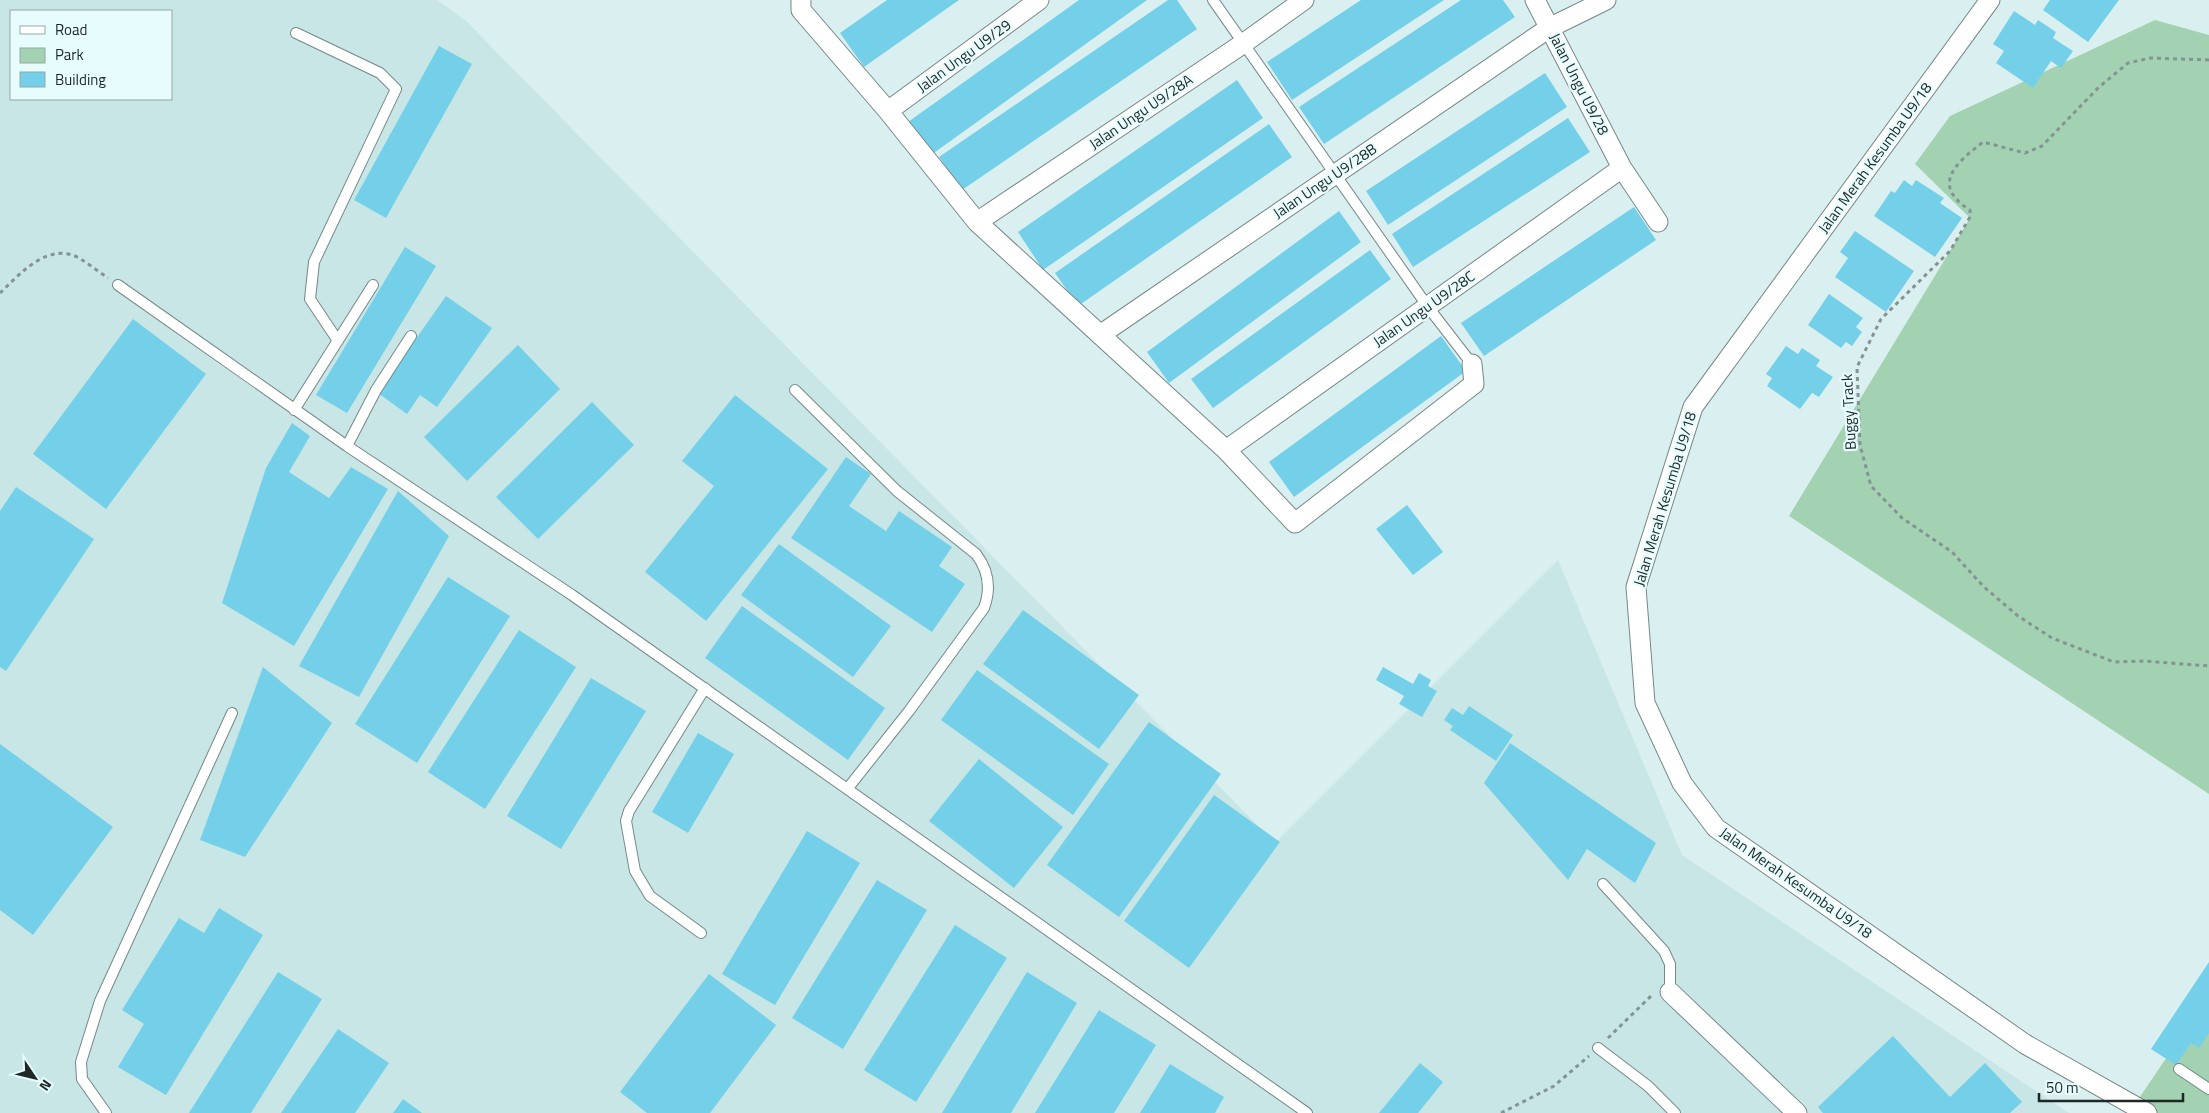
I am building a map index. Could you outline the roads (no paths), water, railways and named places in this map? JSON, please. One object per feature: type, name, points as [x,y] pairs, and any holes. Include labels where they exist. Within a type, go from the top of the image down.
[{"type":"street","points":[[801,0],[801,10],[888,111],[976,222],[1226,450],[1295,523],[1474,384],[1472,364]]},
{"type":"street","name":"Jalan Ungu U9/29","points":[[888,111],[1040,0]]},
{"type":"street","name":"Jalan Ungu U9/28A","points":[[976,222],[1244,43],[1304,0]]},
{"type":"street","name":"Jalan Ungu U9/28","points":[[1535,0],[1622,168],[1658,222]]},
{"type":"street","name":"Jalan Ungu U9/28B","points":[[1100,335],[1550,28],[1606,0]]},
{"type":"street","name":"Jalan Merah Kesumba U9/18","points":[[1990,0],[1693,407],[1636,587],[1645,703],[1682,783],[1716,828],[2025,1044],[2147,1113]]},
{"type":"street","name":"Jalan Ungu U9/28C","points":[[1226,450],[1622,168]]},
{"type":"street","points":[[1670,992],[1797,1113]]},
{"type":"lane","points":[[1213,0],[1428,307],[1472,364]]},
{"type":"lane","points":[[296,33],[380,73],[396,89],[314,262],[310,299],[338,341]]},
{"type":"lane","points":[[118,285],[294,410],[572,595],[1307,1113]]},
{"type":"lane","points":[[294,410],[373,285]]},
{"type":"lane","points":[[347,446],[376,390],[411,336]]},
{"type":"lane","points":[[795,390],[897,491],[976,554],[982,562],[989,590],[984,608],[909,711],[848,788]]},
{"type":"lane","points":[[701,933],[650,896],[635,871],[626,821],[629,811],[705,688]]},
{"type":"lane","points":[[106,1113],[82,1078],[81,1062],[100,1002],[232,713]]},
{"type":"lane","points":[[1603,884],[1664,951],[1670,964],[1670,992]]},
{"type":"lane","points":[[1598,1048],[1648,1086],[1675,1113]]},
{"type":"lane","points":[[2180,1069],[2209,1087]]}]
